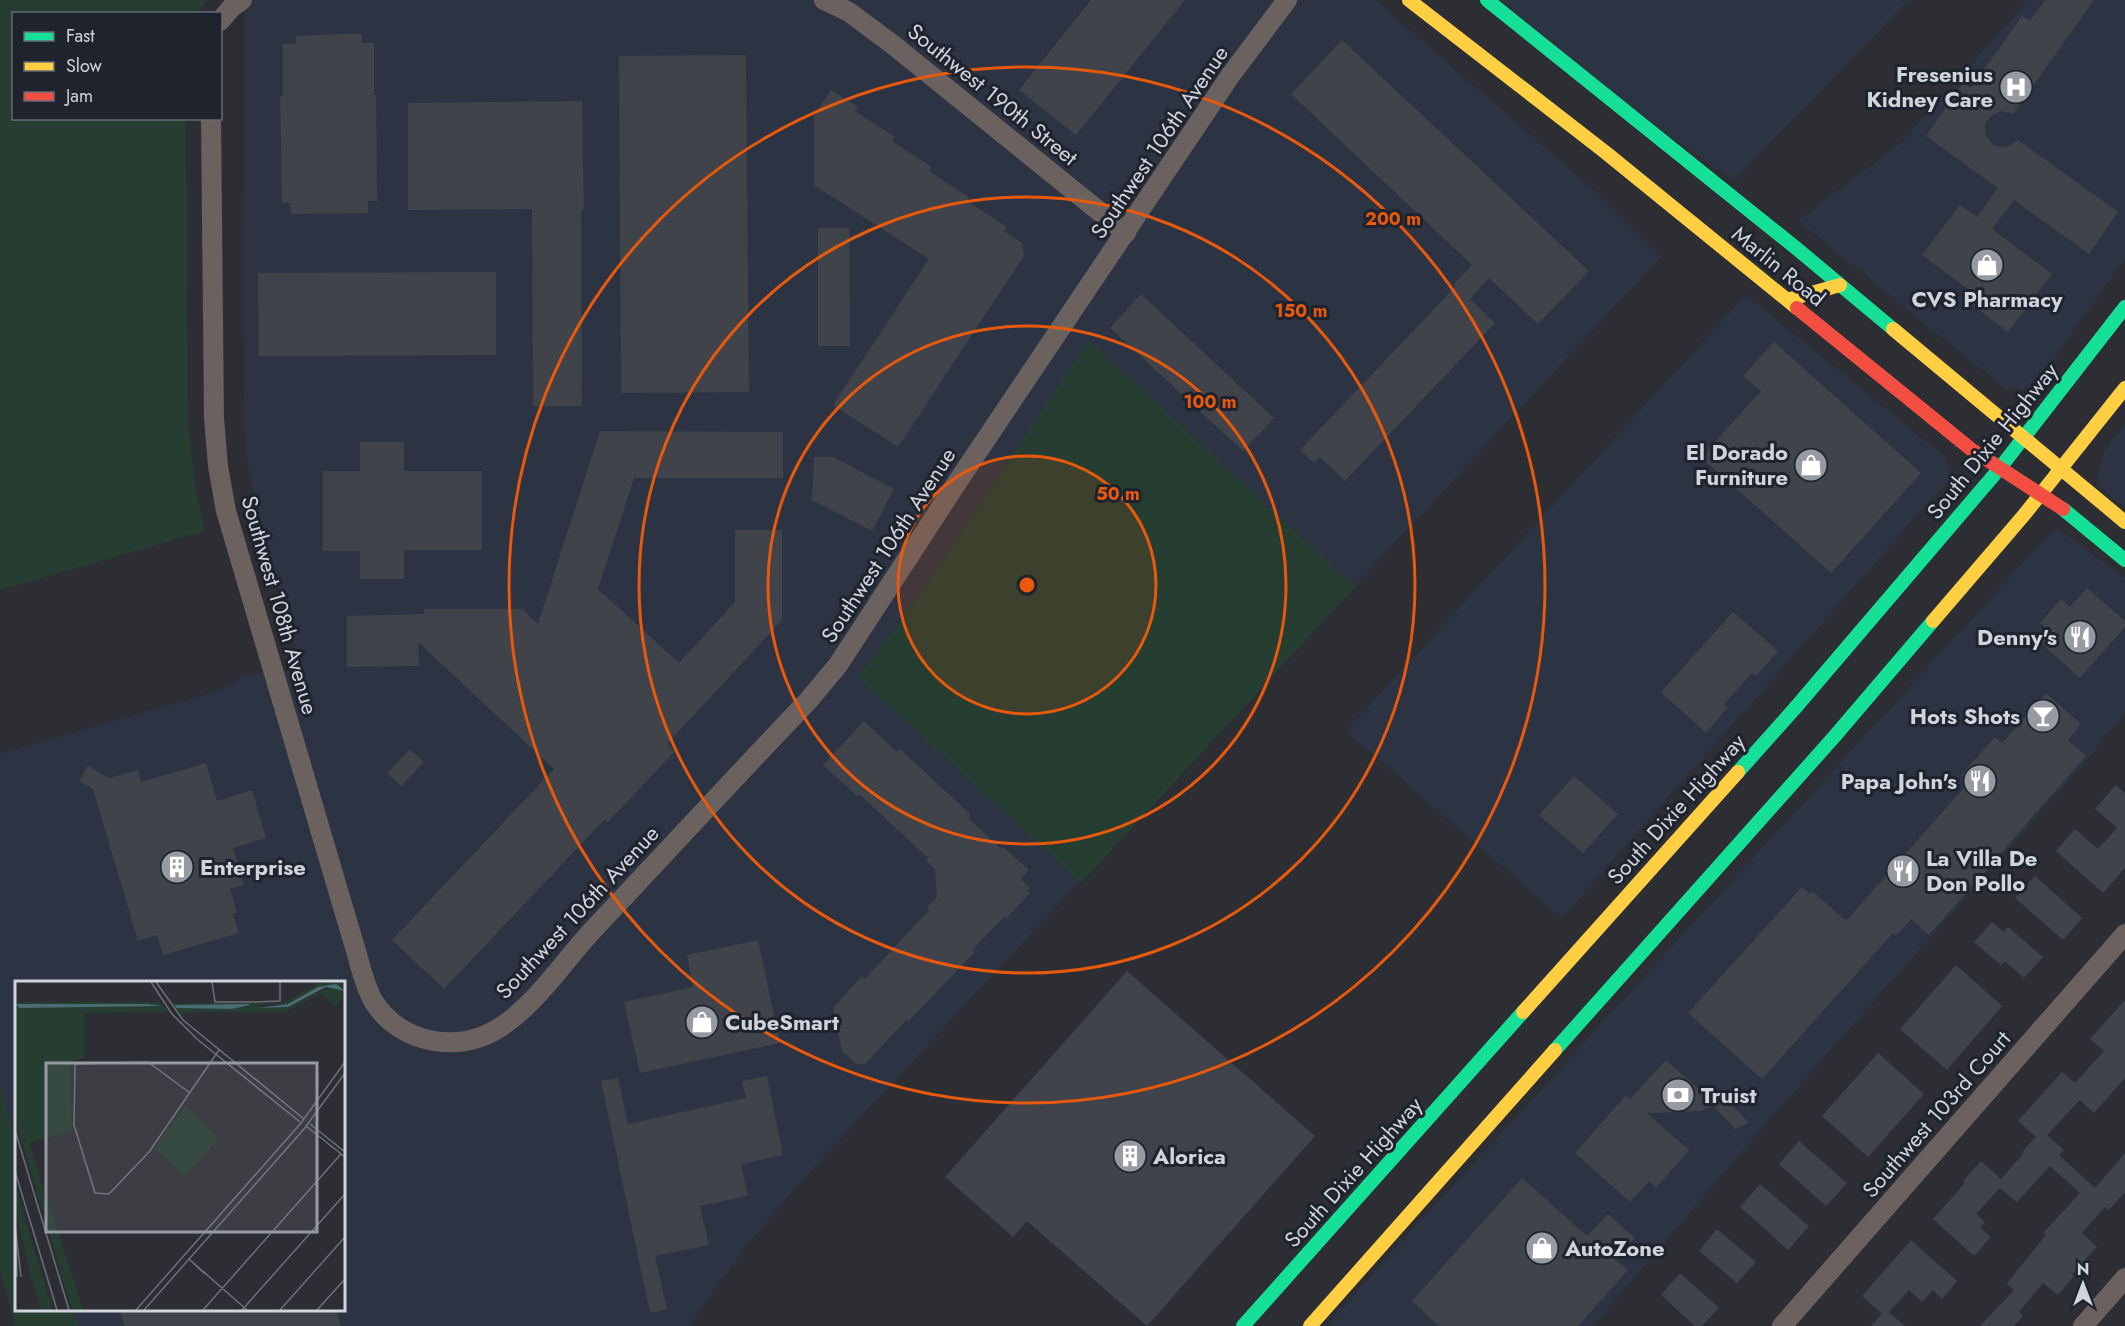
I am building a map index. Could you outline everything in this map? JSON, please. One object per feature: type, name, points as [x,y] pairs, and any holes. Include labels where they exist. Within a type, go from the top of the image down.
[{"type":"main road","name":"Marlin Road","points":[[1409,0],[1541,94],[1950,433],[2060,507],[2125,560]]},
{"type":"main road","name":"Marlin Road","points":[[1487,0],[1562,68],[1840,285],[2125,522]]},
{"type":"main road","points":[[1787,300],[1840,285]]},
{"type":"main road","name":"South Dixie Highway","points":[[1244,1326],[1318,1249],[1581,955],[1796,707],[2001,468],[2125,307]]},
{"type":"main road","points":[[1310,1326],[1347,1277],[1610,982],[1834,737],[2024,514],[2125,388]]},
{"type":"street","name":"Southwest 190th Street","points":[[824,0],[849,12],[876,32],[1126,233]]},
{"type":"street","name":"Southwest 106th Avenue","points":[[451,1042],[467,1040],[498,1029],[525,1006],[808,701],[838,665],[1230,76],[1287,0]]},
{"type":"street","name":"Southwest 108th Avenue","points":[[212,120],[214,418],[218,466],[226,511],[368,987],[375,1003],[398,1027],[410,1035],[428,1041],[451,1042]]},
{"type":"street","name":"Southwest 103rd Court","points":[[1782,1326],[2125,934]]},
{"type":"street","points":[[2083,1326],[2125,1278]]},
{"type":"shaded area","points":[[244,0],[1375,0],[1594,190],[1661,257],[819,1162],[756,1234],[688,1326],[79,1326],[73,1311],[345,1311],[345,981],[15,981],[15,1137],[0,1087],[0,754],[219,691],[235,683],[244,674],[302,670],[257,513],[245,447]]},
{"type":"shaded area","points":[[1500,0],[1909,0],[1735,180],[1637,115]]},
{"type":"shaded area","points":[[2028,0],[2125,0],[2125,258],[2033,388],[2007,390],[1798,221],[1902,142]]},
{"type":"shaded area","points":[[1746,295],[1945,457],[1952,476],[1562,918],[1346,731]]},
{"type":"shaded area","points":[[2125,423],[2125,508],[2096,484],[2104,451]]},
{"type":"shaded area","points":[[2056,527],[2125,578],[2125,712],[2091,755],[1771,1118],[1593,1326],[1327,1326],[1373,1273]]},
{"type":"green space","points":[[0,0],[206,0],[198,12],[12,12],[12,120],[186,120],[188,421],[195,488],[205,531],[0,590]]},
{"type":"green space","points":[[1089,340],[1355,587],[1081,883],[858,677],[904,616]]},
{"type":"green space","points":[[0,1087],[15,1137],[15,1311],[73,1311],[79,1326],[16,1326],[0,1272]]},
{"type":"building","points":[[1091,0],[1185,0],[1076,135],[1019,90]]},
{"type":"building","points":[[2045,0],[2094,0],[2013,114],[2001,111],[1992,115],[1985,123],[1985,133],[1991,143],[1998,147],[2009,146],[2018,140],[2118,212],[2089,254],[2014,200],[1992,229],[2052,274],[2008,332],[1970,303],[1976,295],[1922,255],[1960,205],[1977,217],[1998,188],[1926,136],[1964,82],[1971,88],[2022,16],[2030,21]]},
{"type":"building","points":[[362,34],[362,43],[374,43],[377,201],[368,201],[368,213],[291,214],[290,203],[282,203],[280,96],[283,96],[283,44],[296,44],[296,36]]},
{"type":"building","points":[[1342,40],[1589,271],[1538,324],[1489,278],[1470,299],[1495,323],[1345,481],[1320,457],[1314,463],[1300,450],[1455,287],[1453,285],[1472,265],[1291,94]]},
{"type":"building","points":[[746,55],[749,392],[621,393],[619,56]]},
{"type":"building","points":[[831,90],[858,107],[855,111],[895,137],[892,141],[932,167],[929,171],[969,197],[967,201],[1007,227],[1004,231],[1022,243],[1024,256],[898,447],[833,405],[929,259],[814,185],[814,116]]},
{"type":"building","points":[[582,101],[584,209],[581,209],[582,406],[533,406],[532,209],[408,210],[408,103]]},
{"type":"building","points":[[818,228],[849,228],[850,346],[818,346]]},
{"type":"building","points":[[496,272],[496,355],[259,356],[258,273]]},
{"type":"building","points":[[1141,294],[1274,418],[1243,451],[1110,328]]},
{"type":"building","name":"El Dorado Furniture","points":[[1774,342],[1921,473],[1831,573],[1701,457],[1761,391],[1743,376]]},
{"type":"building","points":[[600,431],[783,432],[783,478],[634,478],[598,589],[679,663],[735,602],[735,530],[782,530],[782,620],[667,744],[675,751],[608,822],[605,819],[444,989],[392,940],[554,769],[418,642],[419,666],[347,667],[347,616],[424,614],[424,609],[522,609],[538,624]]},
{"type":"building","points":[[360,442],[404,442],[404,471],[482,471],[482,550],[404,550],[404,579],[360,579],[360,551],[323,551],[323,471],[360,471]]},
{"type":"building","points":[[814,457],[833,457],[894,489],[872,531],[812,500]]},
{"type":"building","name":"Denny's","points":[[2087,588],[2125,621],[2125,627],[2080,678],[2040,642],[2050,631],[2040,623],[2061,599],[2070,607]]},
{"type":"building","points":[[1733,612],[1778,651],[1756,676],[1752,673],[1724,704],[1728,707],[1706,733],[1661,692]]},
{"type":"building","points":[[2046,693],[2081,724],[2068,740],[2086,756],[1929,935],[1911,919],[1896,936],[1893,933],[1762,1079],[1688,1013],[1802,887],[1810,894],[1812,891],[1846,921],[1969,782],[1961,775],[1995,737],[2002,743]]},
{"type":"building","points":[[864,721],[897,752],[900,749],[971,815],[968,818],[1001,849],[1003,847],[1029,870],[1021,879],[1030,888],[1027,891],[1030,893],[972,950],[975,952],[908,1022],[906,1020],[865,1064],[856,1064],[842,1051],[833,1008],[862,976],[865,979],[929,910],[927,907],[937,897],[935,869],[926,860],[928,858],[859,794],[857,796],[823,765]]},
{"type":"building","points":[[410,749],[424,762],[401,786],[387,773]]},
{"type":"building","name":"Enterprise","points":[[206,763],[217,801],[252,790],[266,838],[233,848],[244,885],[230,889],[237,913],[233,914],[239,933],[163,955],[157,935],[138,941],[93,789],[79,781],[88,766],[109,778],[138,770],[141,782]]},
{"type":"building","points":[[1574,776],[1618,814],[1583,853],[1539,815]]},
{"type":"building","points":[[2116,785],[2125,793],[2125,868],[2103,893],[2056,851],[2075,829],[2098,849],[2117,828],[2095,809]]},
{"type":"building","points":[[2035,876],[2082,918],[2063,940],[2015,898]]},
{"type":"building","points":[[1992,922],[2004,932],[2008,927],[2043,957],[2024,978],[2005,961],[2001,965],[1974,942]]},
{"type":"building","name":"CubeSmart","points":[[758,940],[780,1043],[640,1073],[624,1002],[693,987],[687,955]]},
{"type":"building","points":[[1956,965],[2002,1006],[1947,1070],[1900,1029]]},
{"type":"building","name":"Alorica","points":[[1127,971],[1315,1136],[1147,1326],[1027,1221],[1013,1237],[945,1177]]},
{"type":"building","points":[[2125,1000],[2125,1078],[2094,1113],[2080,1100],[2047,1135],[2064,1150],[2059,1155],[2095,1188],[2125,1153],[2125,1192],[2109,1210],[2105,1207],[2082,1233],[2097,1247],[2072,1274],[2074,1276],[2058,1295],[2043,1283],[2019,1312],[2023,1316],[2014,1326],[1980,1326],[2014,1290],[2007,1283],[2046,1235],[2043,1233],[2080,1193],[2050,1166],[2017,1202],[2000,1188],[1976,1214],[1985,1222],[1980,1227],[1991,1237],[1974,1256],[1933,1219],[1981,1161],[2001,1179],[2023,1154],[2022,1152],[2036,1137],[2018,1121],[2062,1072],[2075,1083],[2104,1051],[2090,1039]]},
{"type":"building","points":[[1878,1053],[1924,1094],[1868,1157],[1822,1116]]},
{"type":"building","points":[[1666,1060],[1707,1096],[1726,1089],[1728,1101],[1749,1123],[1735,1129],[1713,1105],[1701,1111],[1647,1113],[1689,1150],[1656,1188],[1649,1181],[1630,1202],[1575,1153],[1626,1095],[1630,1099]]},
{"type":"building","points":[[767,1076],[783,1155],[741,1164],[748,1196],[700,1206],[709,1245],[655,1256],[667,1309],[650,1313],[601,1081],[618,1078],[628,1124],[746,1098],[742,1081]]},
{"type":"building","points":[[1799,1141],[1847,1183],[1826,1206],[1779,1164]]},
{"type":"building","name":"AutoZone","points":[[1522,1178],[1587,1236],[1608,1214],[1635,1238],[1615,1259],[1628,1270],[1578,1326],[1439,1326],[1412,1301]]},
{"type":"building","points":[[1760,1184],[1809,1226],[1788,1250],[1740,1207]]},
{"type":"building","points":[[1717,1229],[1756,1262],[1737,1283],[1699,1251]]},
{"type":"building","points":[[1911,1240],[1957,1281],[1942,1299],[1933,1290],[1922,1302],[1909,1290],[1889,1312],[1905,1326],[1871,1326],[1882,1314],[1862,1296]]},
{"type":"building","points":[[1680,1273],[1719,1308],[1702,1326],[1695,1326],[1661,1295]]},
{"type":"building","points":[[119,1311],[336,1311],[341,1326],[125,1326]]},
{"type":"traffic: fast","points":[[1487,0],[1796,248],[1893,329]]},
{"type":"traffic: fast","points":[[1738,772],[2000,468],[2125,307]]},
{"type":"traffic: fast","points":[[2063,509],[2125,560]]},
{"type":"traffic: fast","points":[[1555,1050],[1834,737],[1933,621]]},
{"type":"traffic: fast","points":[[1243,1326],[1523,1012]]},
{"type":"traffic: slow","points":[[1409,0],[1605,152],[1797,308]]},
{"type":"traffic: slow","points":[[1787,300],[1840,285]]},
{"type":"traffic: slow","points":[[1893,329],[2125,522]]},
{"type":"traffic: slow","points":[[1933,621],[2024,515],[2125,388]]},
{"type":"traffic: slow","points":[[1523,1012],[1738,772]]},
{"type":"traffic: slow","points":[[1310,1326],[1555,1050]]},
{"type":"traffic: jam","points":[[1797,308],[1972,450],[2063,509]]},
{"type":"place","name":"Fresenius Kidney Care","points":[[2016,87]]},
{"type":"place","name":"CVS Pharmacy","points":[[1987,265]]},
{"type":"place","name":"El Dorado Furniture","points":[[1811,465]]},
{"type":"place","name":"Denny's","points":[[2080,637]]},
{"type":"place","name":"Hots Shots","points":[[2043,716]]},
{"type":"place","name":"Papa John's","points":[[1980,781]]},
{"type":"place","name":"Enterprise","points":[[177,867]]},
{"type":"place","name":"La Villa De Don Pollo","points":[[1903,871]]},
{"type":"place","name":"CubeSmart","points":[[702,1022]]},
{"type":"place","name":"Truist","points":[[1678,1095]]},
{"type":"place","name":"Alorica","points":[[1130,1156]]},
{"type":"place","name":"AutoZone","points":[[1542,1248]]}]
